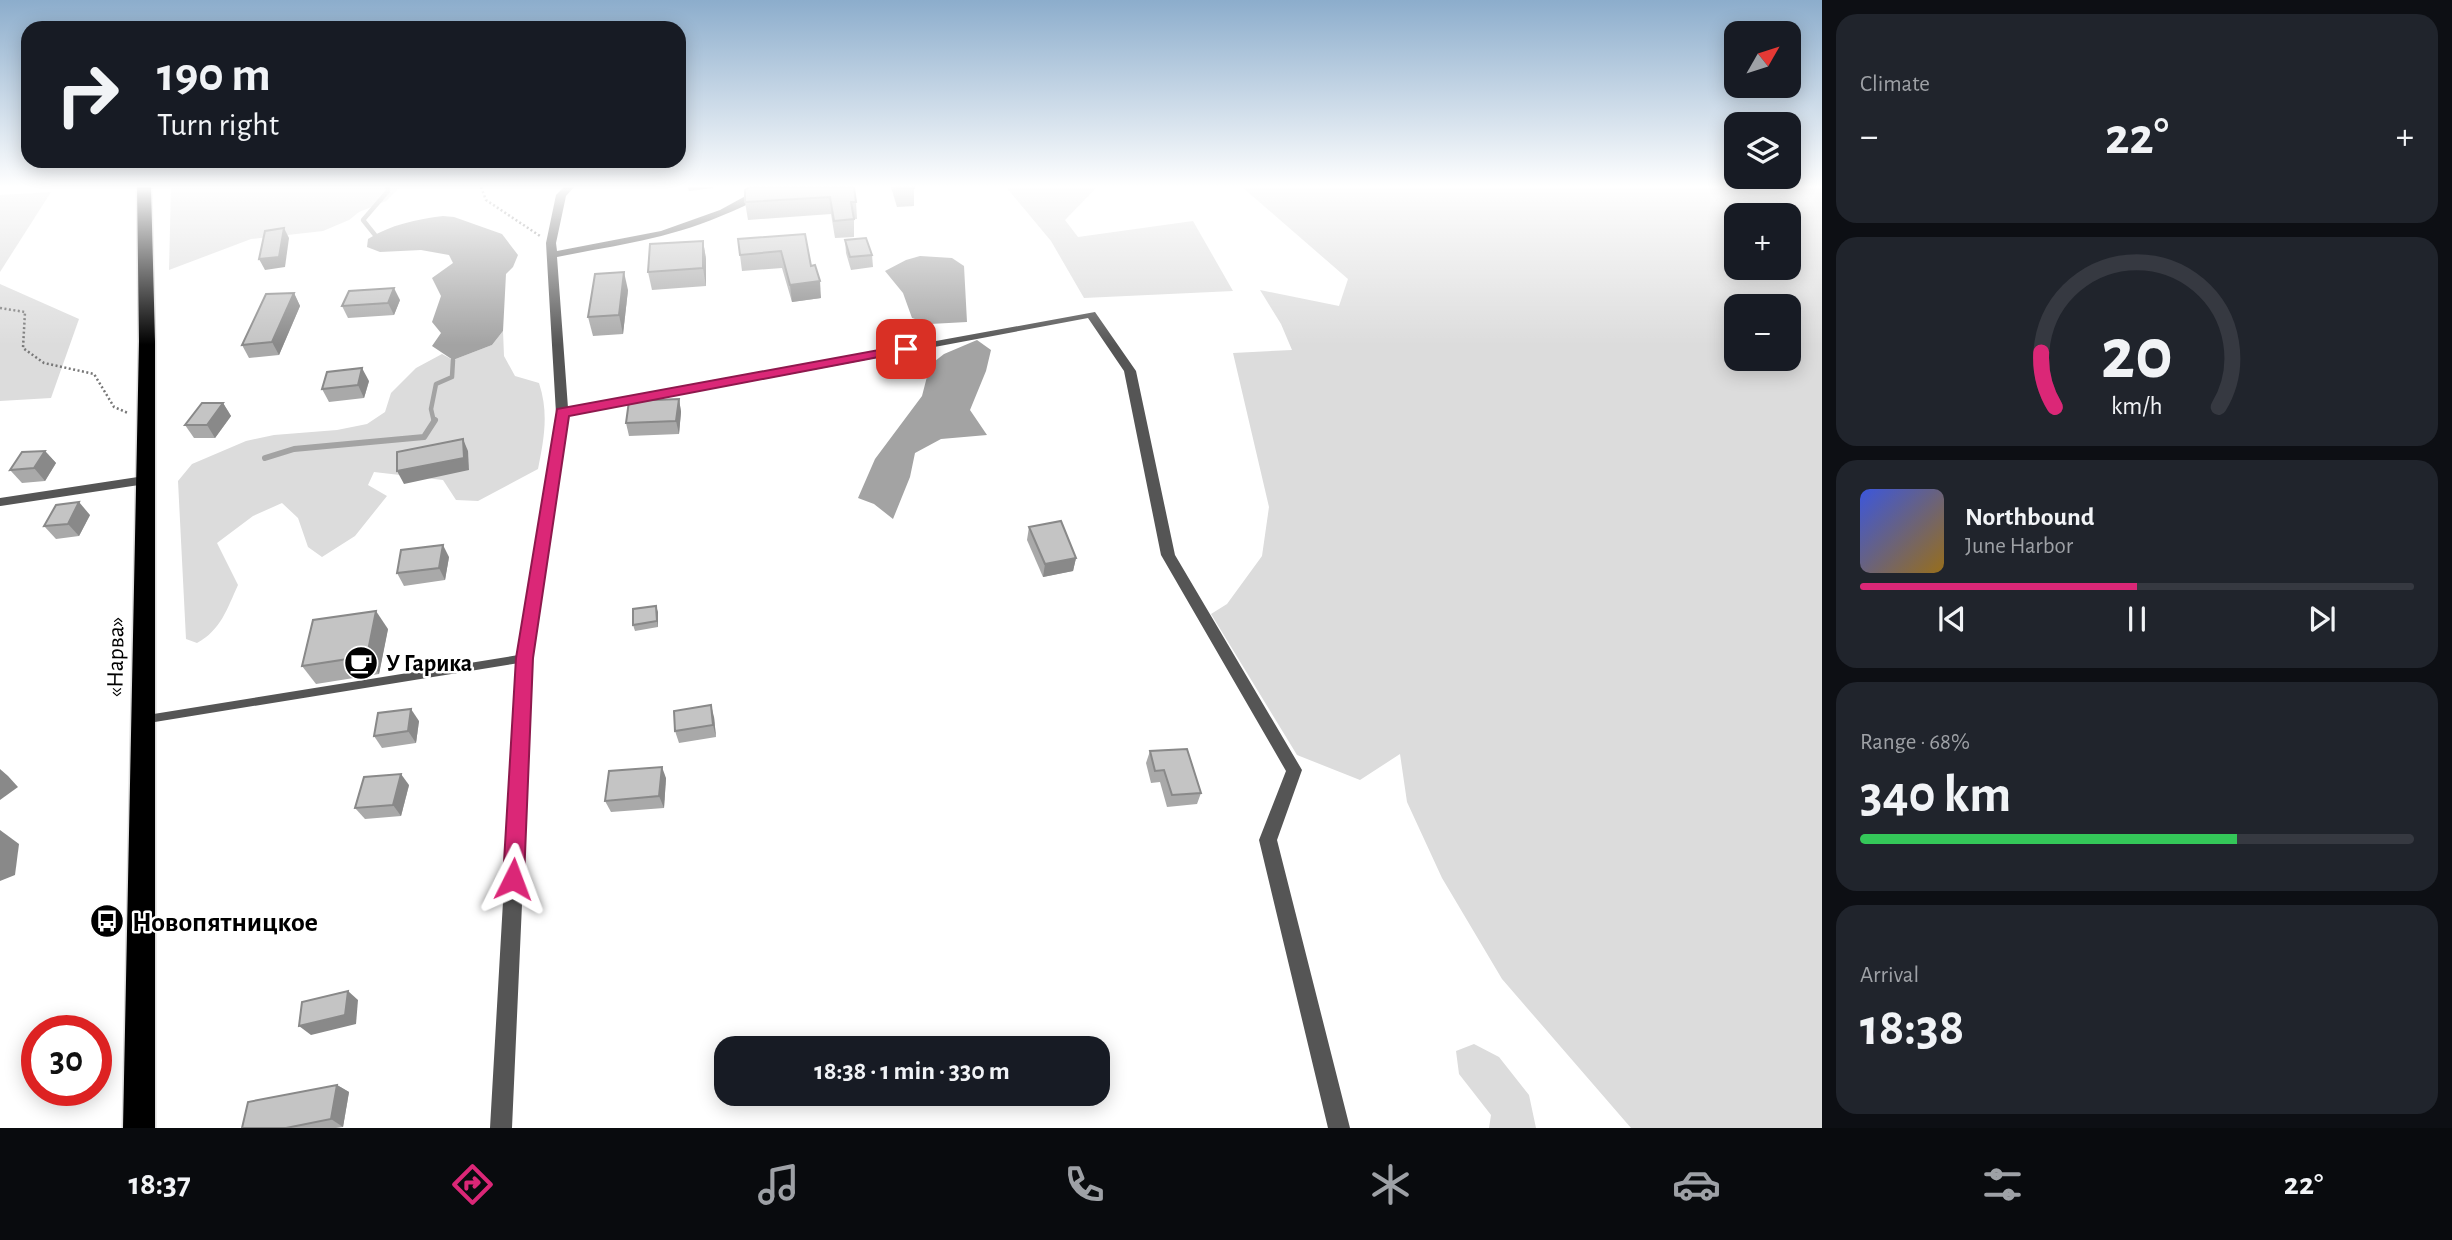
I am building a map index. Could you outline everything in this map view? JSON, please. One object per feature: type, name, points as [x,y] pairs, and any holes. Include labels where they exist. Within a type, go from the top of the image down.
[{"type":"highway","name":"«Нарва»","points":[[139,1128],[145,480],[144,240]]},
{"type":"street","points":[[501,1128],[525,658],[562,412],[551,249],[553,240]]},
{"type":"street","points":[[551,249],[638,240]]},
{"type":"street","points":[[562,412],[1091,314],[1130,371],[1168,555],[1294,770],[1268,839],[1339,1128]]},
{"type":"lane","points":[[0,502],[145,480]]},
{"type":"lane","points":[[143,719],[525,658]]},
{"type":"path","points":[[539,240],[551,249]]},
{"type":"path","points":[[0,308],[25,312],[23,348],[44,363],[94,374],[114,407],[145,421]]},
{"type":"shaded area","points":[[0,240],[21,240],[0,272]]},
{"type":"shaded area","points":[[170,240],[249,240],[169,270]]},
{"type":"shaded area","points":[[368,240],[506,240],[518,255],[513,267],[506,274],[503,331],[492,345],[453,360],[432,346],[441,333],[432,322],[441,296],[432,278],[453,263],[449,255],[421,250],[380,252],[367,247]]},
{"type":"shaded area","points":[[1204,240],[1233,291],[1084,298],[1051,241]]},
{"type":"shaded area","points":[[1303,240],[1724,240],[1724,280],[1801,280],[1801,240],[1822,240],[1822,1128],[1631,1128],[1502,979],[1442,878],[1407,802],[1400,754],[1360,780],[1297,755],[1211,614],[1227,604],[1262,556],[1269,507],[1233,353],[1292,350],[1281,324],[1260,290],[1339,306],[1348,279]]},
{"type":"shaded area","points":[[920,256],[952,258],[964,266],[967,322],[930,324],[912,318],[903,293],[885,271]]},
{"type":"shaded area","points":[[0,284],[79,319],[51,398],[0,401]]},
{"type":"shaded area","points":[[503,331],[504,356],[515,376],[539,383],[542,394],[544,426],[538,469],[478,501],[456,500],[443,480],[374,472],[368,485],[387,496],[355,536],[322,557],[308,547],[298,518],[282,503],[253,516],[217,543],[238,585],[222,618],[212,632],[197,643],[186,639],[178,481],[192,464],[246,441],[367,424],[385,412],[391,393],[416,368],[442,354],[453,360],[492,345]]},
{"type":"shaded area","points":[[977,340],[991,350],[986,371],[970,410],[987,435],[941,439],[915,453],[910,477],[893,519],[874,504],[858,498],[875,459],[922,396],[930,365],[944,354]]},
{"type":"shaded area","points":[[1474,1044],[1499,1057],[1529,1095],[1536,1128],[1489,1128],[1491,1115],[1459,1074],[1456,1051]]},
{"type":"building","points":[[263,240],[282,240],[279,257],[259,259]]},
{"type":"building","points":[[738,240],[806,240],[811,266],[815,265],[820,281],[790,285],[781,251],[740,255]]},
{"type":"building","points":[[845,240],[867,240],[872,255],[850,257]]},
{"type":"building","points":[[703,241],[703,268],[648,272],[650,244]]},
{"type":"building","points":[[624,272],[619,315],[588,317],[595,274]]},
{"type":"building","points":[[394,288],[388,303],[342,306],[349,291]]},
{"type":"building","points":[[294,293],[272,342],[242,345],[266,294]]},
{"type":"building","points":[[362,368],[358,385],[322,389],[327,372]]},
{"type":"building","points":[[679,399],[676,421],[626,423],[629,401]]},
{"type":"building","points":[[202,403],[223,403],[207,425],[185,425]]},
{"type":"building","points":[[463,439],[464,458],[397,471],[397,452]]},
{"type":"building","points":[[45,451],[34,468],[10,470],[22,452]]},
{"type":"building","points":[[79,502],[68,524],[44,526],[56,505]]},
{"type":"building","points":[[1061,521],[1076,558],[1045,564],[1029,527]]},
{"type":"building","points":[[443,545],[439,568],[397,573],[401,550]]},
{"type":"building","points":[[656,606],[657,621],[633,625],[633,609]]},
{"type":"building","points":[[376,611],[367,656],[302,666],[313,620]]},
{"type":"building","points":[[711,705],[713,725],[675,731],[674,711]]},
{"type":"building","points":[[411,709],[408,731],[374,736],[378,713]]},
{"type":"building","points":[[1187,749],[1201,793],[1172,795],[1164,770],[1155,771],[1150,751]]},
{"type":"building","points":[[662,767],[659,796],[605,801],[609,771]]},
{"type":"building","points":[[401,774],[393,805],[355,808],[364,777]]},
{"type":"building","points":[[348,991],[345,1015],[299,1026],[302,1002]]},
{"type":"building","points":[[337,1085],[331,1119],[286,1128],[242,1128],[248,1102]]},
{"type":"waterway","points":[[434,422],[431,409],[436,384],[452,377],[453,360]]},
{"type":"waterway","points":[[265,458],[294,449],[424,437],[434,422]]},
{"type":"place","name":"У Гарика","points":[[361,663]]},
{"type":"place","name":"Новопятницкое","points":[[107,921]]},
{"type":"route","points":[[513,879],[525,658],[562,412],[906,349]]}]
